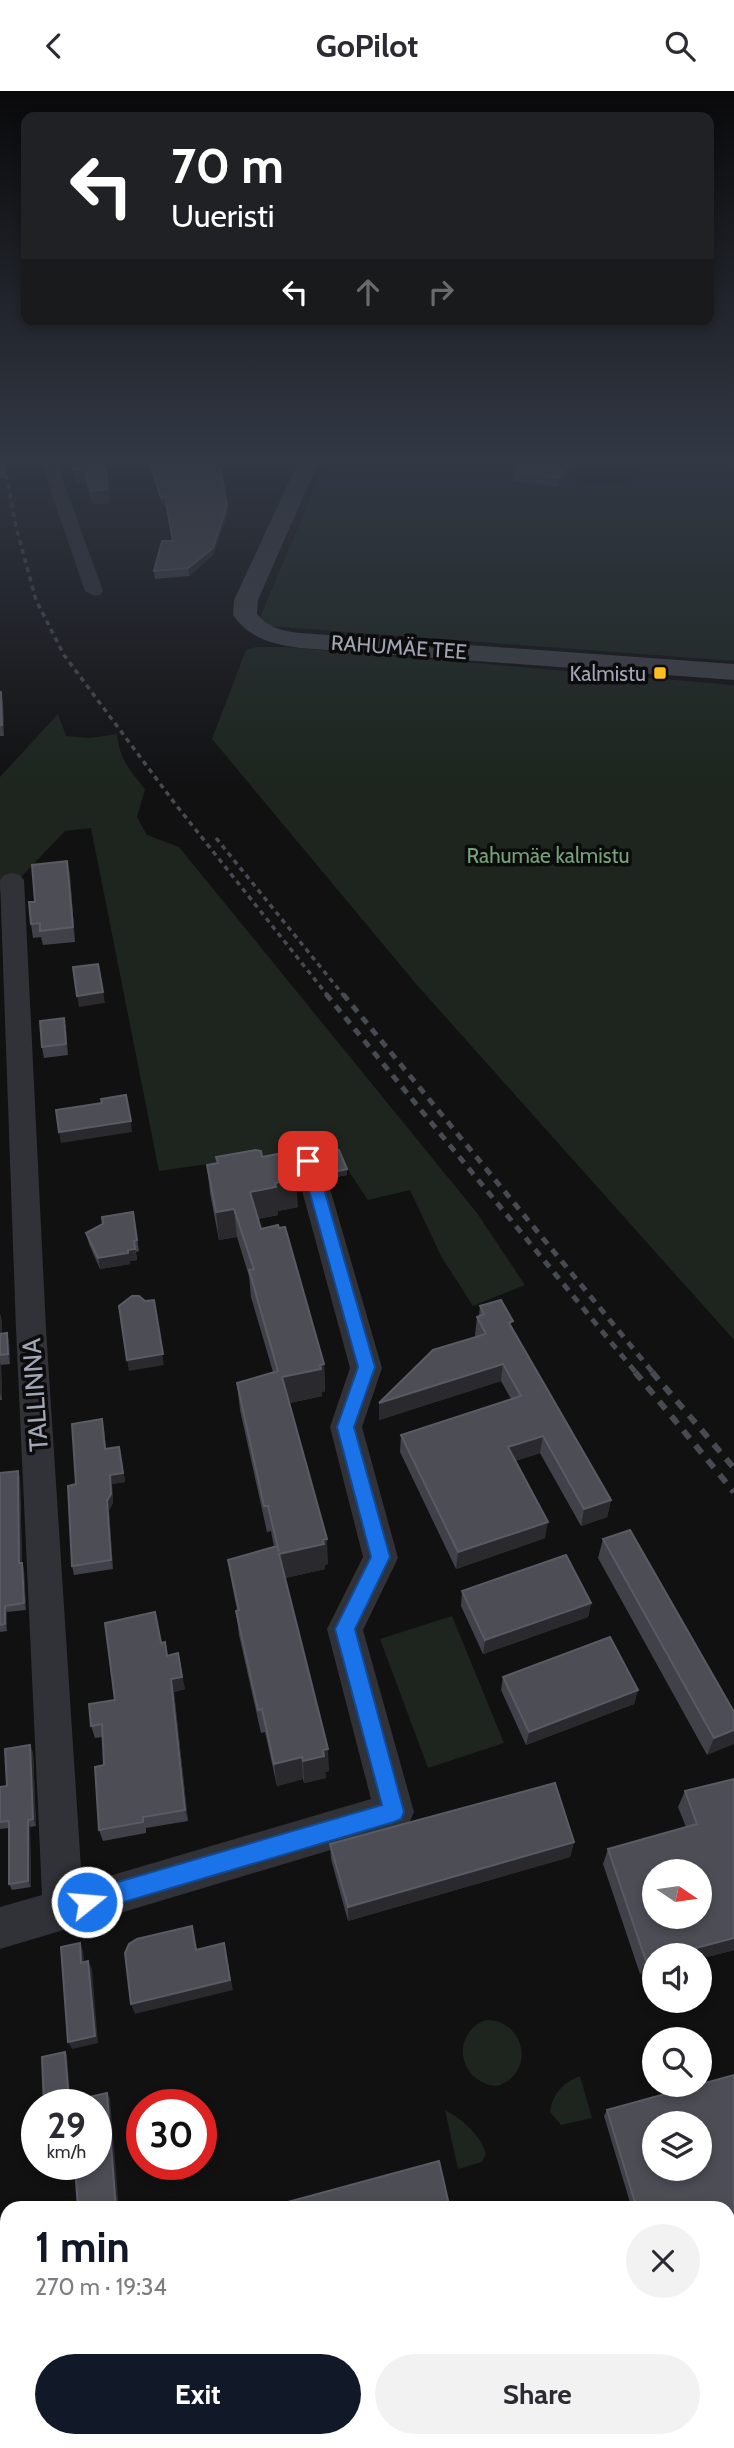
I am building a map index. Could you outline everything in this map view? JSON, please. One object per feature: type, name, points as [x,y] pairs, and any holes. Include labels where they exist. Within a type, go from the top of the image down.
[{"type":"street","points":[[85,566],[94,591]]},
{"type":"street","name":"RAHUMÄE TEE","points":[[261,566],[246,600],[245,615],[258,631],[279,638],[734,672]]},
{"type":"street","name":"TALLINNA","points":[[12,880],[31,1329],[63,1909]]},
{"type":"street","points":[[0,1928],[394,1812],[345,1629],[381,1557],[346,1427],[366,1367],[308,1161]]},
{"type":"green space","points":[[282,566],[734,566],[734,661],[269,626],[259,620]]},
{"type":"green space","name":"Rahumäe kalmistu","points":[[256,647],[284,647],[734,685],[734,1340],[417,985],[212,739],[246,650]]},
{"type":"green space","points":[[58,714],[66,736],[89,738],[117,734],[123,757],[145,789],[137,817],[147,835],[179,847],[477,1213],[525,1285],[473,1306],[441,1256],[410,1190],[368,1200],[332,1146],[159,1171],[91,828],[65,831],[8,891],[0,892],[0,777]]},
{"type":"green space","points":[[452,1616],[504,1743],[428,1768],[380,1639]]},
{"type":"green space","points":[[486,2020],[500,2022],[510,2029],[521,2048],[517,2071],[509,2080],[497,2086],[484,2083],[474,2076],[463,2057],[467,2036],[474,2027]]},
{"type":"green space","points":[[580,2076],[592,2118],[561,2125],[550,2112],[554,2099],[564,2085]]},
{"type":"green space","points":[[445,2110],[464,2123],[480,2140],[486,2154],[482,2162],[458,2169]]},
{"type":"building","points":[[155,566],[191,566],[188,568],[154,571]]},
{"type":"building","points":[[1,692],[2,725],[0,725]]},
{"type":"building","points":[[67,861],[73,927],[40,931],[40,923],[31,924],[29,902],[35,902],[32,865]]},
{"type":"building","points":[[98,964],[103,992],[77,996],[73,967]]},
{"type":"building","points":[[64,1018],[66,1044],[42,1047],[40,1021]]},
{"type":"building","points":[[126,1095],[131,1121],[59,1132],[56,1110],[102,1103],[101,1099]]},
{"type":"building","points":[[339,1150],[347,1169],[330,1173],[323,1153]]},
{"type":"building","points":[[261,1151],[262,1157],[288,1152],[296,1179],[275,1183],[276,1187],[250,1192],[261,1229],[278,1225],[279,1228],[285,1227],[324,1364],[320,1365],[321,1369],[282,1377],[327,1539],[323,1540],[324,1544],[279,1554],[328,1749],[323,1750],[324,1756],[303,1761],[302,1757],[274,1764],[262,1709],[258,1710],[236,1611],[239,1610],[228,1560],[277,1546],[279,1552],[268,1506],[264,1506],[237,1383],[278,1371],[249,1270],[254,1269],[234,1209],[216,1212],[207,1165],[218,1163],[216,1157]]},
{"type":"building","points":[[133,1212],[137,1240],[134,1241],[135,1249],[128,1250],[128,1253],[98,1258],[86,1233],[103,1224],[102,1217]]},
{"type":"building","points":[[132,1296],[139,1296],[145,1301],[154,1300],[163,1354],[127,1360],[119,1306]]},
{"type":"building","points":[[501,1300],[513,1321],[509,1323],[611,1500],[584,1509],[543,1436],[508,1447],[548,1522],[458,1552],[401,1435],[521,1396],[503,1364],[379,1403],[433,1350],[486,1334],[477,1317],[484,1314],[480,1306]]},
{"type":"building","points":[[7,1333],[8,1354],[0,1355],[0,1334]]},
{"type":"building","points":[[102,1419],[105,1449],[119,1447],[123,1473],[110,1475],[111,1494],[107,1501],[111,1560],[72,1566],[68,1486],[76,1484],[72,1424]]},
{"type":"building","points":[[18,1471],[19,1563],[22,1563],[24,1603],[5,1606],[5,1624],[0,1625],[0,1473]]},
{"type":"building","points":[[630,1530],[734,1712],[734,1730],[714,1738],[603,1539]]},
{"type":"building","points":[[566,1555],[591,1603],[485,1640],[462,1591]]},
{"type":"building","points":[[155,1612],[161,1643],[165,1642],[167,1656],[178,1653],[182,1677],[171,1679],[185,1810],[143,1817],[143,1822],[99,1830],[95,1767],[104,1765],[102,1724],[91,1726],[89,1704],[115,1700],[105,1623]]},
{"type":"building","points":[[610,1637],[638,1690],[529,1732],[503,1677]]},
{"type":"building","points":[[30,1745],[33,1819],[28,1820],[28,1881],[9,1884],[9,1821],[0,1822],[0,1787],[7,1786],[5,1749]]},
{"type":"building","points":[[734,1779],[734,1938],[712,1944],[642,1943],[642,1949],[608,1849],[697,1824],[685,1791]]},
{"type":"building","points":[[555,1783],[574,1842],[348,1907],[330,1844]]},
{"type":"building","points":[[192,1926],[196,1950],[224,1943],[230,1980],[131,2004],[125,1953],[129,1944],[137,1939]]},
{"type":"building","points":[[80,1943],[81,1963],[88,1961],[95,2036],[68,2042],[61,1947]]},
{"type":"building","points":[[65,2052],[68,2089],[43,2089],[42,2057]]},
{"type":"building","points":[[734,2075],[734,2201],[635,2201],[607,2110],[654,2097],[712,2097],[712,2081]]},
{"type":"building","points":[[112,2157],[115,2201],[77,2201],[76,2180],[112,2180]]},
{"type":"building","points":[[439,2161],[448,2201],[292,2201]]},
{"type":"railway","points":[[27,566],[36,600],[64,655],[176,805],[328,996]]},
{"type":"railway","points":[[216,838],[344,996]]},
{"type":"railway","points":[[326,994],[637,1374]]},
{"type":"railway","points":[[343,994],[654,1374]]},
{"type":"railway","points":[[635,1372],[734,1492]]},
{"type":"railway","points":[[652,1372],[734,1468]]},
{"type":"place","name":"Kalmistu","points":[[660,673]]},
{"type":"route","points":[[87,1902],[394,1812],[345,1629],[381,1557],[346,1427],[366,1367],[308,1161]]}]
